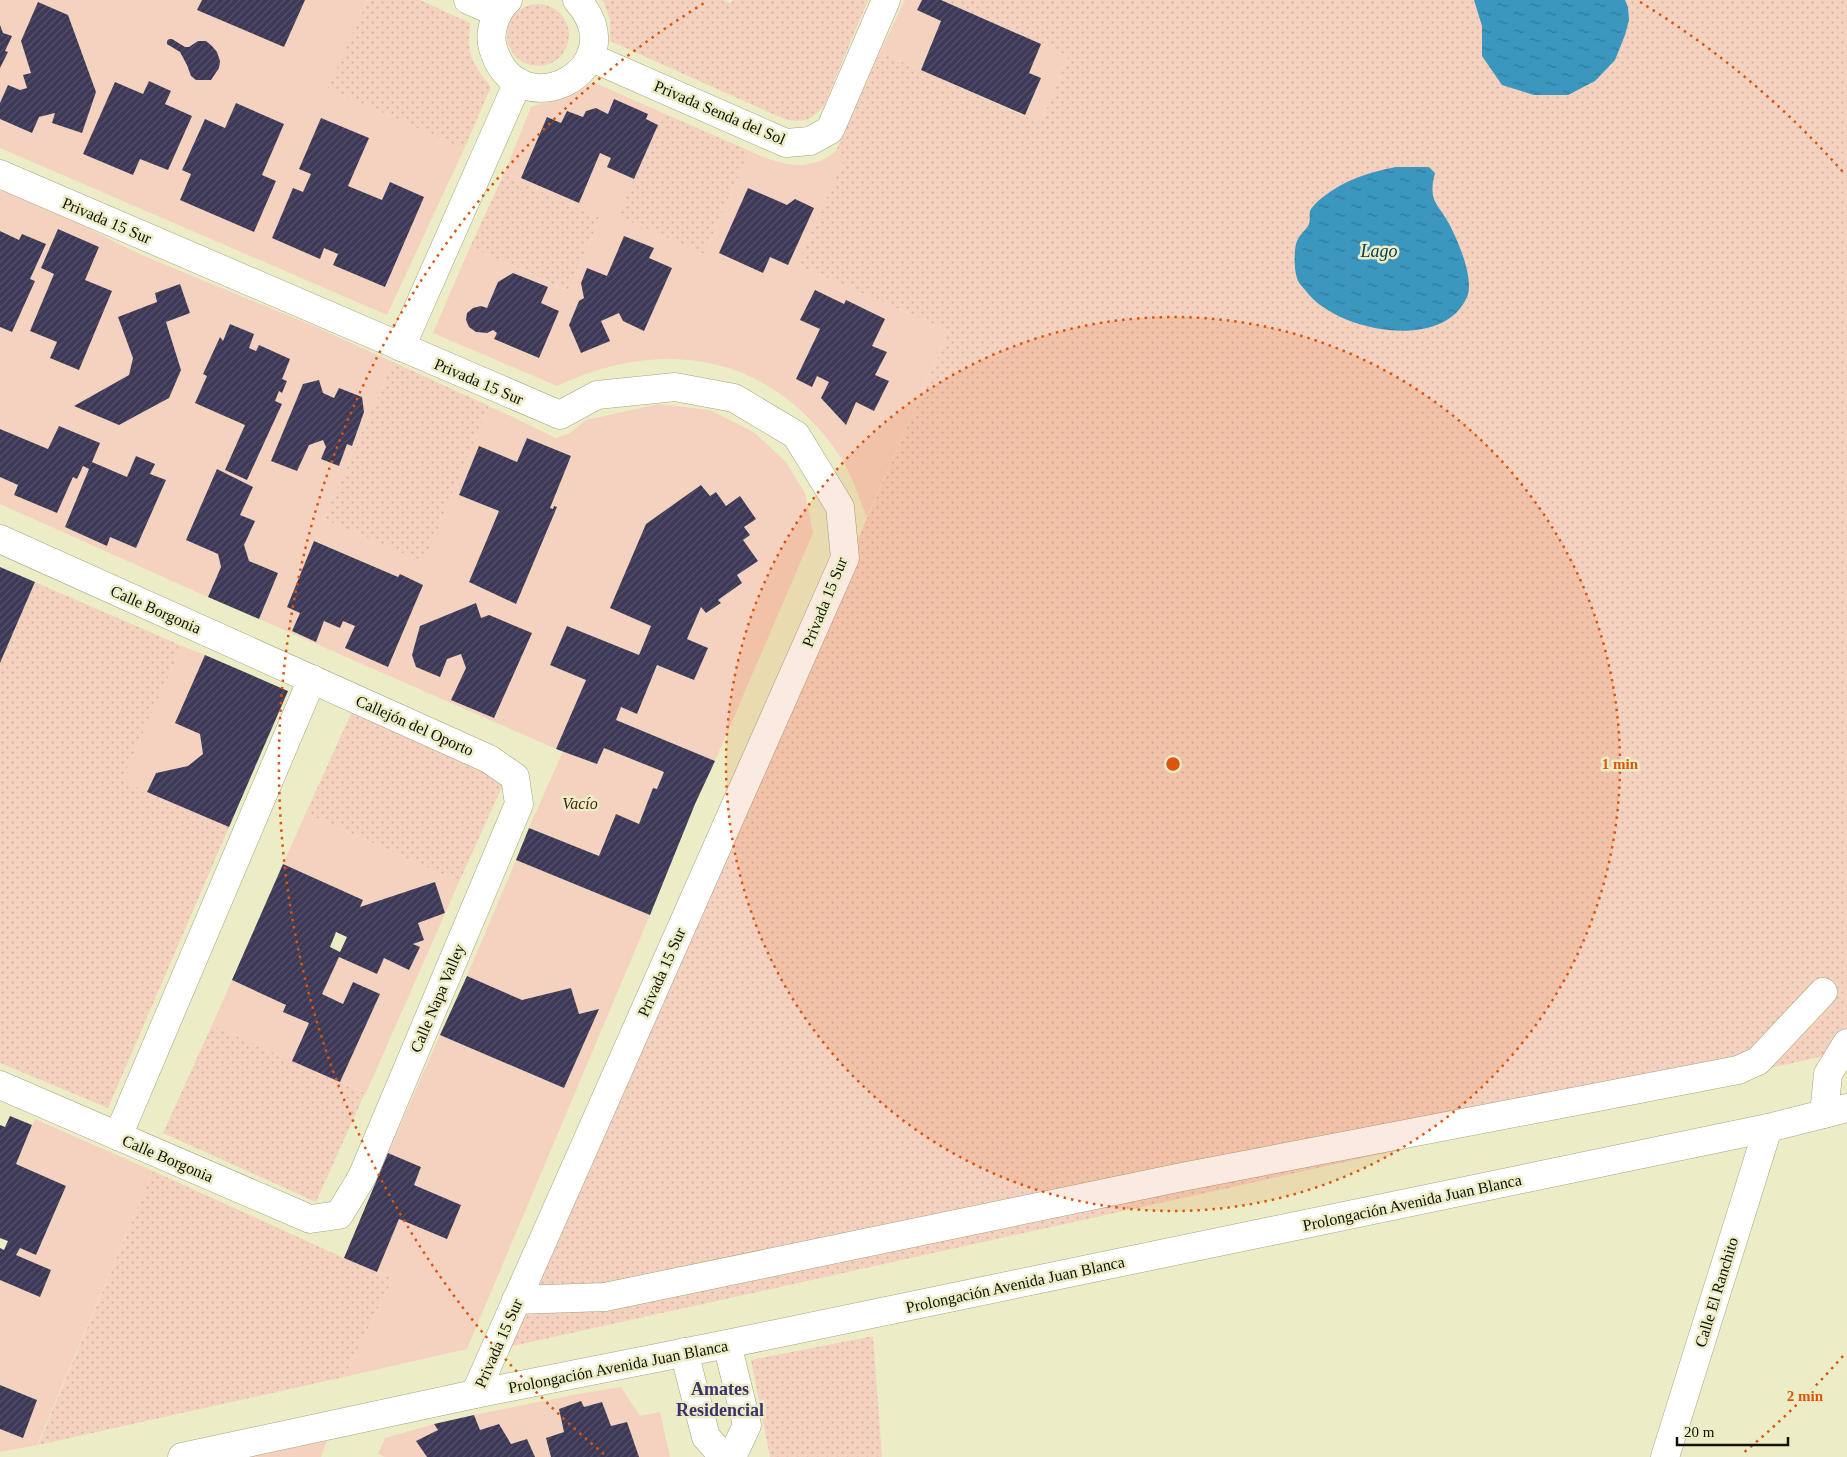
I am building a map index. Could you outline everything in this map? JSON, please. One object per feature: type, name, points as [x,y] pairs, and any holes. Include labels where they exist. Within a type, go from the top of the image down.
[{"type":"street","points":[[468,0],[503,6],[492,28],[492,44],[496,59],[505,72],[518,82],[534,88],[552,88],[567,82],[581,72],[590,57],[594,41],[593,25],[586,10],[577,0]]},
{"type":"street","name":"Privada Senda del Sol","points":[[590,57],[786,143],[810,142],[830,130],[886,0]]},
{"type":"street","points":[[401,347],[518,82]]},
{"type":"street","name":"Privada 15 Sur","points":[[0,174],[560,416],[597,395],[675,387],[734,398],[796,435],[840,507],[845,558],[475,1394]]},
{"type":"street","name":"Calle Borgonia","points":[[0,539],[312,679]]},
{"type":"street","points":[[118,1136],[312,679]]},
{"type":"street","name":"Callejón del Oporto","points":[[312,679],[489,759],[515,777]]},
{"type":"street","name":"Calle Napa Valley","points":[[339,1214],[362,1177],[518,804],[515,777]]},
{"type":"street","points":[[516,1300],[605,1297],[1182,1177],[1738,1070],[1758,1061],[1823,992]]},
{"type":"street","points":[[1836,1111],[1828,1074],[1847,1043]]},
{"type":"street","name":"Calle Borgonia","points":[[0,1085],[310,1219],[339,1214]]},
{"type":"street","name":"Prolongación Avenida Juan Blanca","points":[[182,1457],[475,1394],[727,1344],[1768,1128],[1836,1111]]},
{"type":"street","name":"Calle El Ranchito","points":[[1665,1457],[1768,1128]]},
{"type":"street","points":[[727,1344],[747,1425],[732,1457]]},
{"type":"street","points":[[684,1352],[706,1436],[724,1457]]},
{"type":"green space","points":[[0,0],[368,0],[328,88],[464,149],[387,315],[0,148],[0,119],[32,133],[39,117],[55,113],[52,123],[82,133],[96,92],[68,15],[38,3],[21,41],[31,73],[23,75],[27,88],[20,90],[8,85],[0,103]],"holes":[[[149,82],[171,91],[133,175],[83,154],[143,94]],[[236,103],[284,124],[262,175],[276,181],[254,232],[180,199],[191,174],[182,170],[205,119],[225,128]]]},
{"type":"green space","points":[[368,0],[420,0],[470,23],[469,43],[472,58],[491,87],[464,149],[327,88]]},
{"type":"green space","points":[[603,0],[723,0],[731,3],[733,0],[868,0],[824,106],[810,118],[797,121],[784,119],[610,41],[610,20]]},
{"type":"green space","points":[[905,0],[922,0],[917,10],[941,21],[921,70],[880,52]]},
{"type":"green space","points":[[941,0],[1847,0],[1847,1051],[504,1348],[949,331],[797,265],[845,156],[836,151],[880,52],[1041,123],[1068,56]]},
{"type":"green space","points":[[538,4],[555,9],[560,13],[564,18],[569,35],[564,52],[560,57],[555,61],[538,66],[521,61],[516,57],[512,52],[507,35],[512,18],[516,13],[521,9]]},
{"type":"green space","points":[[1041,44],[1068,56],[1041,123],[1025,116],[1041,79],[1029,73]]},
{"type":"green space","points":[[593,82],[663,113],[658,125],[646,119],[648,114],[615,100],[608,114],[596,108],[586,111],[583,117],[567,111],[561,123],[547,117],[521,178],[579,203],[600,153],[611,158],[608,167],[634,179],[618,216],[704,254],[750,151],[772,160],[794,165],[815,163],[836,151],[846,156],[797,265],[949,331],[867,517],[845,465],[814,423],[783,396],[750,377],[714,364],[677,359],[638,361],[598,370],[557,386],[433,333],[470,247],[568,291],[600,218],[504,174],[531,107],[573,94]],"holes":[[[513,273],[548,287],[541,303],[559,311],[538,358],[495,340],[497,333],[493,330],[484,333],[473,330],[466,320],[472,311],[477,308],[487,308],[498,283]]]},
{"type":"green space","points":[[663,113],[750,151],[704,254],[617,216]]},
{"type":"green space","points":[[504,174],[600,218],[568,291],[470,247]]},
{"type":"green space","points":[[0,189],[64,216],[137,253],[316,327],[393,362],[324,519],[424,562],[489,406],[556,438],[570,433],[586,420],[659,404],[710,410],[754,432],[786,462],[805,493],[813,533],[715,761],[616,720],[621,707],[637,714],[657,665],[694,680],[687,639],[701,607],[706,613],[721,604],[718,600],[742,583],[737,575],[758,561],[743,540],[749,535],[744,527],[755,519],[726,506],[716,492],[710,496],[702,485],[646,524],[610,608],[651,626],[639,655],[567,626],[550,665],[586,680],[556,749],[259,619],[278,573],[249,561],[244,545],[255,521],[240,515],[253,487],[217,469],[186,540],[218,554],[221,567],[208,597],[0,504],[0,477],[18,485],[14,495],[57,513],[73,477],[77,479],[83,466],[89,469],[65,527],[107,546],[110,537],[136,548],[166,481],[150,474],[154,465],[136,456],[127,477],[92,462],[100,443],[59,426],[48,449],[0,429],[0,327],[12,332],[34,281],[30,279],[46,244],[22,234],[19,240],[0,231]],"holes":[[[58,229],[99,247],[57,342],[30,331],[54,274],[41,268]],[[180,284],[190,313],[166,322],[181,370],[169,398],[119,425],[75,406],[129,375],[133,358],[157,302],[155,293]],[[230,324],[254,334],[249,348],[256,351],[259,345],[290,359],[282,379],[287,382],[282,392],[279,391],[275,401],[282,404],[247,480],[225,470],[245,425],[207,376],[203,374],[220,337],[223,341]],[[528,438],[571,456],[550,508],[557,507],[515,604],[469,582],[499,511],[459,495],[479,447],[517,462]],[[315,541],[398,577],[400,575],[423,585],[388,667],[345,648],[355,626],[343,621],[340,628],[324,621],[316,642],[292,631],[300,613],[287,607]]]},
{"type":"green space","points":[[393,362],[489,406],[424,563],[324,519]]},
{"type":"green space","points":[[35,582],[182,646],[122,780],[229,827],[108,1108],[0,1063],[0,663]]},
{"type":"green space","points":[[182,646],[205,655],[175,723],[200,734],[203,754],[188,766],[156,773],[147,792],[122,780]]},
{"type":"green space","points":[[354,707],[507,776],[459,882],[306,813]]},
{"type":"green space","name":"Vacío","points":[[604,748],[664,772],[657,789],[653,788],[639,824],[615,815],[599,856],[529,828],[563,751],[597,764]]},
{"type":"green space","points":[[306,813],[459,882],[366,1093],[340,1082],[380,994],[353,982],[343,1004],[322,994],[339,957],[377,974],[384,958],[420,947],[413,944],[424,940],[418,923],[445,913],[435,883],[360,907],[363,900],[283,864]]},
{"type":"green space","points":[[516,860],[650,915],[467,1349],[344,1377],[393,1279],[377,1272],[399,1219],[461,1205],[414,1185],[421,1167],[388,1153],[440,1035],[564,1088],[598,1009],[579,1014],[571,988],[522,1000],[467,976]]},
{"type":"green space","points":[[232,980],[286,1005],[309,1023],[292,1061],[212,1025]]},
{"type":"green space","points":[[212,1025],[365,1093],[316,1202],[163,1133]]},
{"type":"green space","points":[[35,1119],[153,1171],[37,1445],[0,1452],[0,1429],[23,1438],[37,1400],[0,1385],[0,1280],[40,1296],[51,1270],[16,1255],[20,1248],[36,1255],[66,1186],[16,1164]]},
{"type":"green space","points":[[153,1171],[393,1279],[344,1377],[38,1445]]},
{"type":"green space","points":[[873,1336],[882,1457],[770,1457],[751,1360]]},
{"type":"green space","points":[[621,1387],[640,1416],[660,1412],[670,1457],[639,1457],[611,1426],[602,1402],[584,1407],[581,1401],[559,1409],[564,1432],[546,1438],[551,1457],[535,1457],[527,1439],[511,1444],[499,1424],[480,1430],[474,1415],[578,1394]]},
{"type":"green space","points":[[434,1424],[438,1430],[416,1441],[427,1457],[385,1457],[378,1454],[385,1438]]},
{"type":"green space","points":[[328,1438],[321,1457],[239,1457]]},
{"type":"water","points":[[1474,0],[1625,0],[1628,7],[1629,20],[1615,60],[1595,81],[1568,95],[1534,95],[1502,85],[1482,56],[1482,26]]},
{"type":"water","name":"Lago","points":[[1396,167],[1429,167],[1435,173],[1432,189],[1433,196],[1456,238],[1469,280],[1467,297],[1454,314],[1436,325],[1413,330],[1388,330],[1363,325],[1340,317],[1320,305],[1306,291],[1298,282],[1295,270],[1296,244],[1308,226],[1312,207],[1321,198],[1349,181],[1376,171]]},
{"type":"building","points":[[202,0],[305,0],[284,47],[197,10]]},
{"type":"building","points":[[922,0],[941,0],[1041,44],[1029,73],[1041,78],[1025,115],[921,70],[941,21],[917,10]]},
{"type":"building","points":[[38,2],[68,15],[96,92],[82,133],[52,123],[55,113],[39,117],[32,133],[0,119],[0,103],[8,85],[20,90],[27,88],[23,75],[31,73],[21,41]]},
{"type":"building","points":[[0,25],[3,33],[12,36],[5,51],[8,52],[0,68]]},
{"type":"building","points":[[169,39],[185,47],[189,47],[198,41],[206,41],[212,46],[217,52],[220,61],[219,68],[211,80],[196,80],[191,76],[180,52],[167,44]]},
{"type":"building","points":[[149,81],[171,91],[165,104],[192,116],[168,170],[140,159],[133,175],[83,154],[115,82],[143,94]]},
{"type":"building","points":[[614,99],[648,114],[646,119],[658,125],[634,179],[607,167],[611,158],[600,153],[579,203],[521,178],[547,117],[561,123],[567,111],[583,117],[586,111],[596,108],[608,114]]},
{"type":"building","points":[[236,103],[284,124],[262,175],[276,181],[254,232],[180,200],[191,174],[182,170],[205,119],[225,128]]},
{"type":"building","points":[[321,118],[369,138],[348,186],[382,200],[390,182],[424,197],[385,287],[333,265],[338,254],[324,248],[320,259],[272,238],[293,188],[303,192],[311,174],[299,169]]},
{"type":"building","points":[[748,188],[787,205],[795,199],[814,208],[788,265],[770,257],[763,273],[719,253]]},
{"type":"building","points":[[58,229],[99,247],[85,280],[112,291],[79,370],[50,358],[57,342],[30,331],[54,274],[41,268]]},
{"type":"building","points":[[0,231],[19,240],[22,234],[46,244],[30,279],[35,281],[12,332],[0,327]]},
{"type":"building","points":[[624,236],[654,248],[649,258],[672,268],[644,331],[623,321],[619,313],[601,321],[610,341],[581,353],[569,325],[579,301],[584,298],[581,283],[587,268],[607,276]]},
{"type":"building","points":[[513,273],[548,287],[541,303],[559,311],[539,358],[494,339],[497,333],[493,330],[487,333],[476,332],[469,327],[466,320],[467,313],[473,308],[481,306],[487,308],[498,282]]},
{"type":"building","points":[[180,284],[190,313],[166,322],[181,370],[169,398],[119,425],[74,406],[129,375],[133,358],[118,317],[157,302],[155,293]]},
{"type":"building","points":[[815,290],[844,304],[846,300],[885,319],[872,346],[887,352],[875,375],[889,381],[874,411],[856,402],[846,425],[821,398],[829,382],[817,376],[812,387],[796,379],[820,329],[800,320]]},
{"type":"building","points":[[230,324],[254,334],[249,348],[256,351],[259,345],[290,359],[282,379],[287,381],[282,393],[279,391],[275,401],[282,404],[247,480],[225,470],[245,425],[195,403],[207,376],[203,374],[220,337],[223,341]]},
{"type":"building","points":[[319,380],[323,393],[334,398],[339,388],[362,397],[364,412],[352,446],[347,444],[339,466],[321,459],[326,447],[323,440],[309,445],[297,471],[271,461],[303,384]]},
{"type":"building","points":[[59,426],[100,443],[92,462],[127,477],[136,456],[155,464],[150,474],[166,480],[136,548],[110,537],[107,546],[65,527],[89,469],[83,466],[77,479],[73,477],[57,513],[14,495],[18,485],[0,477],[0,429],[48,449]]},
{"type":"building","points":[[527,438],[571,456],[550,508],[557,507],[516,604],[469,582],[499,511],[459,495],[479,446],[517,462]]},
{"type":"building","points":[[217,469],[253,487],[240,515],[255,521],[244,545],[249,561],[278,573],[259,619],[208,597],[221,567],[218,554],[186,540]]},
{"type":"building","points":[[701,485],[710,496],[716,492],[726,506],[740,496],[756,519],[744,527],[750,535],[743,540],[758,561],[737,575],[742,583],[718,600],[721,603],[706,613],[701,607],[687,639],[708,648],[694,680],[657,665],[637,714],[621,707],[616,720],[715,761],[695,804],[650,915],[516,860],[529,828],[599,856],[616,814],[639,824],[653,788],[657,789],[664,772],[604,748],[597,764],[556,749],[586,680],[550,665],[567,626],[639,655],[651,626],[610,608],[646,524]]},
{"type":"building","points":[[314,541],[398,577],[400,574],[423,585],[388,667],[345,648],[355,626],[343,621],[340,628],[324,621],[316,642],[292,631],[300,613],[287,607]]},
{"type":"building","points":[[0,567],[35,582],[0,663]]},
{"type":"building","points":[[476,603],[481,618],[489,615],[532,633],[494,718],[451,700],[466,668],[461,654],[447,659],[440,677],[416,667],[412,655],[420,626]]},
{"type":"building","points":[[205,655],[288,691],[229,827],[147,792],[156,773],[188,766],[203,754],[200,734],[175,723]]},
{"type":"building","points":[[283,864],[363,900],[360,907],[435,882],[445,913],[418,923],[424,940],[413,944],[420,947],[409,970],[384,958],[377,974],[339,957],[322,994],[343,1004],[353,982],[380,994],[340,1082],[292,1061],[309,1023],[283,1012],[286,1005],[232,980]],"holes":[[[336,932],[347,937],[340,952],[330,947]]]},
{"type":"building","points":[[467,976],[522,1000],[571,988],[579,1014],[599,1009],[564,1088],[440,1035]]},
{"type":"building","points":[[10,1116],[32,1125],[16,1164],[66,1186],[36,1255],[20,1248],[16,1255],[51,1270],[40,1297],[0,1280],[0,1248],[4,1250],[8,1241],[0,1238],[0,1125],[5,1127]]},
{"type":"building","points":[[388,1153],[421,1167],[414,1185],[461,1205],[447,1239],[399,1219],[377,1272],[344,1258]]},
{"type":"building","points":[[0,1385],[37,1400],[23,1438],[0,1429]]},
{"type":"building","points":[[581,1401],[584,1407],[602,1402],[611,1426],[627,1422],[639,1457],[551,1457],[546,1438],[564,1432],[559,1409]]},
{"type":"building","points":[[474,1415],[480,1430],[499,1424],[511,1444],[527,1439],[535,1457],[427,1457],[416,1441],[438,1430],[434,1424]]},
{"type":"district","name":"Amates Residencial","points":[[720,1399]]}]
